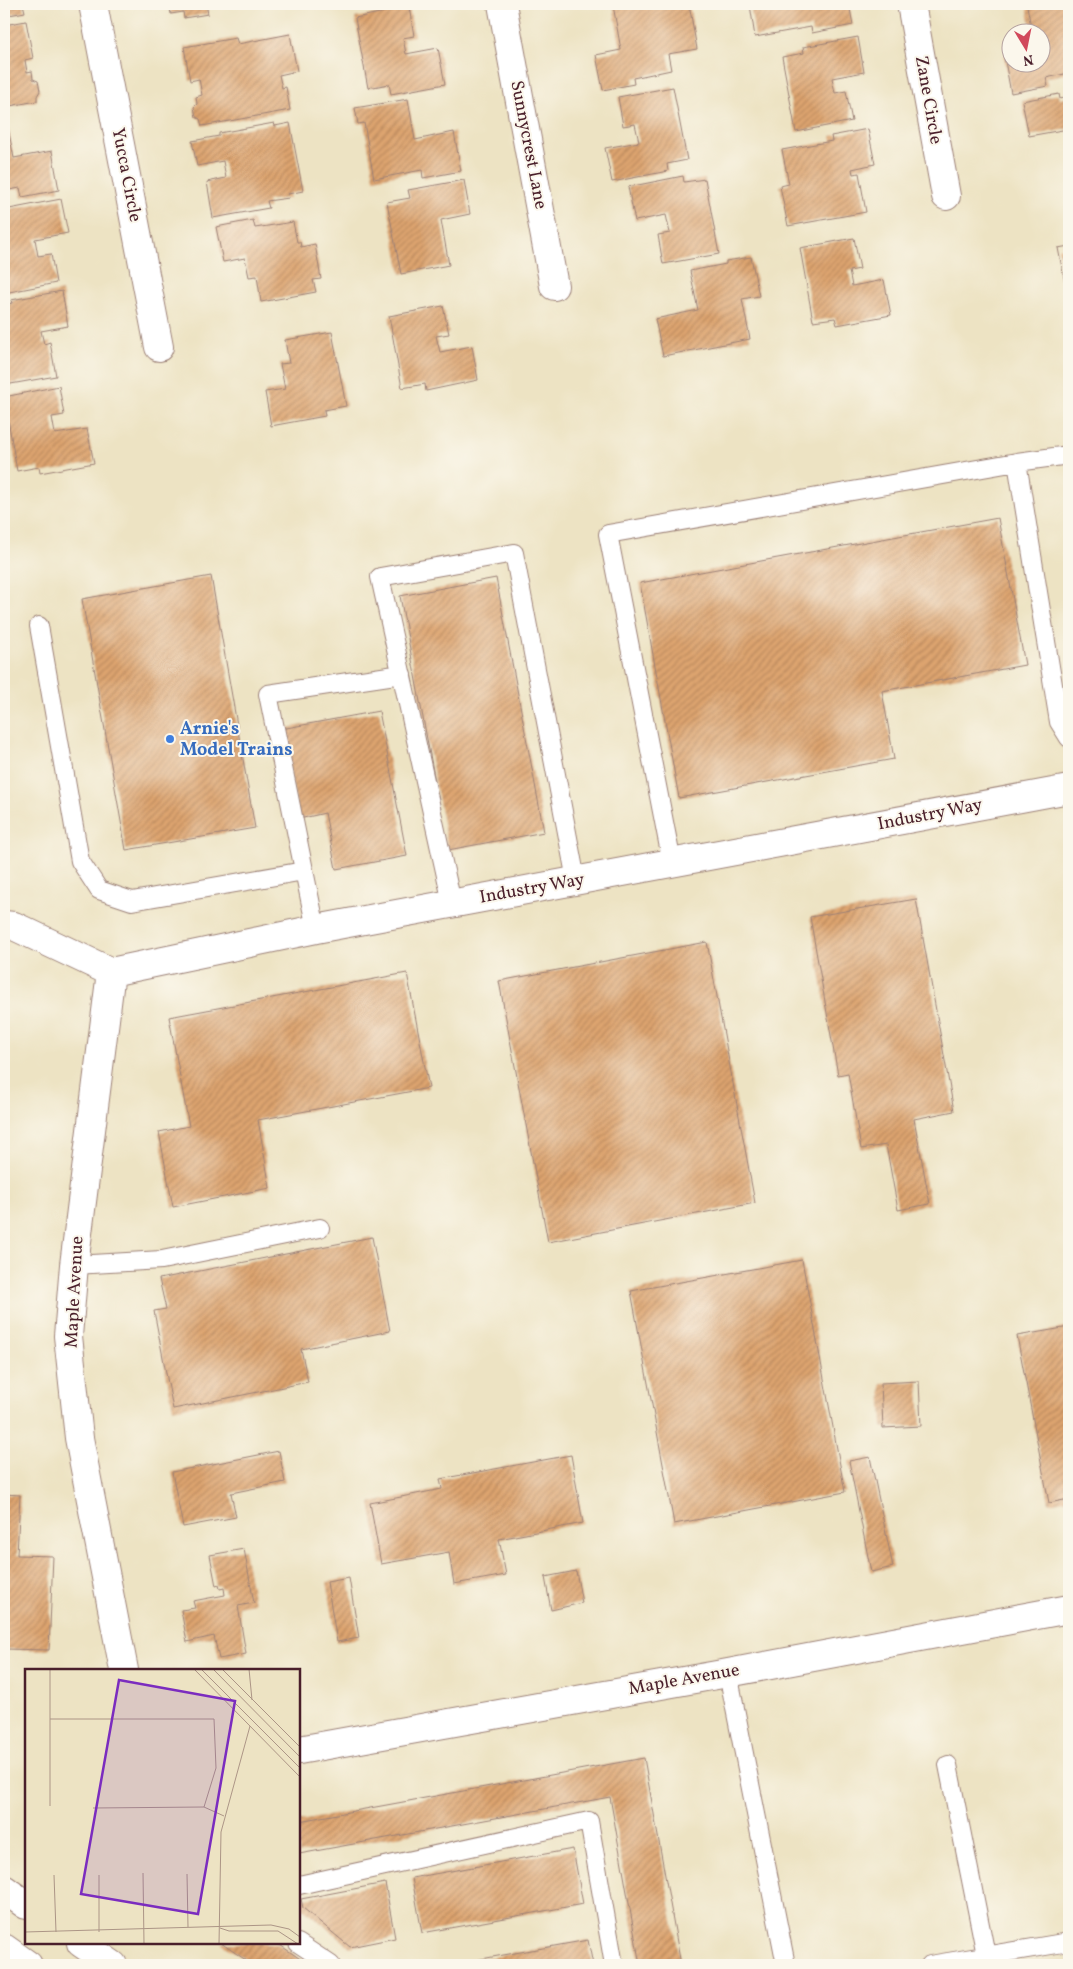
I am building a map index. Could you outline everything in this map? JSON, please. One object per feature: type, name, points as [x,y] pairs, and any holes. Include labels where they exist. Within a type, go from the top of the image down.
[{"type":"main road","name":"Yucca Circle","points":[[93,4],[159,347]]},
{"type":"main road","name":"Sunnycrest Lane","points":[[502,4],[554,286]]},
{"type":"main road","name":"Zane Circle","points":[[911,4],[946,196]]},
{"type":"main road","name":"Industry Way","points":[[111,972],[316,929],[1069,789]]},
{"type":"main road","points":[[4,925],[14,926],[111,972]]},
{"type":"main road","name":"Maple Avenue","points":[[111,972],[74,1264],[68,1336],[79,1438],[124,1669]]},
{"type":"main road","name":"Maple Avenue","points":[[300,1750],[728,1673],[1069,1608]]},
{"type":"main road","points":[[4,1889],[25,1904]]},
{"type":"main road","points":[[82,1944],[113,1965]]},
{"type":"main road","points":[[4,1948],[28,1965]]},
{"type":"lane","points":[[672,863],[608,534],[1018,462],[1069,455]]},
{"type":"lane","points":[[1018,462],[1059,722],[1069,738]]},
{"type":"lane","points":[[452,904],[380,577],[514,553],[576,880]]},
{"type":"lane","points":[[39,626],[80,861],[99,890],[132,901],[304,871]]},
{"type":"lane","points":[[316,929],[268,694],[402,674]]},
{"type":"lane","points":[[74,1264],[162,1260],[320,1228]]},
{"type":"lane","points":[[728,1673],[786,1965]]},
{"type":"lane","points":[[948,1765],[988,1960]]},
{"type":"lane","points":[[300,1885],[589,1821],[614,1965]]},
{"type":"lane","points":[[930,1965],[988,1960],[1069,1942]]},
{"type":"lane","points":[[300,1944],[331,1965]]},
{"type":"building","points":[[4,4],[23,4],[25,12],[4,16]]},
{"type":"building","points":[[169,4],[206,4],[208,14],[184,18],[183,12],[171,14]]},
{"type":"building","points":[[689,4],[697,49],[668,54],[671,70],[633,78],[634,84],[603,90],[596,55],[621,50],[613,5]]},
{"type":"building","points":[[849,4],[853,25],[812,33],[811,27],[755,37],[750,5]]},
{"type":"building","points":[[1036,4],[1069,4],[1069,73],[1046,78],[1048,86],[1011,93],[1007,72],[1050,72],[1050,22],[1030,22],[1027,6]]},
{"type":"building","points":[[409,7],[414,36],[403,38],[406,54],[438,48],[445,84],[391,94],[389,84],[368,88],[355,18]]},
{"type":"building","points":[[26,21],[33,58],[25,60],[27,72],[32,71],[33,79],[38,81],[40,91],[37,101],[4,107],[4,25]]},
{"type":"building","points":[[290,34],[297,71],[279,75],[282,88],[286,87],[290,110],[202,126],[200,119],[196,117],[194,107],[197,104],[196,97],[202,95],[199,79],[190,81],[184,47],[236,38],[238,44]]},
{"type":"building","points":[[858,37],[864,72],[832,78],[835,93],[846,91],[852,121],[796,132],[782,57],[804,53],[803,47]]},
{"type":"building","points":[[673,87],[687,160],[667,164],[668,171],[612,182],[605,148],[639,142],[635,124],[623,126],[618,97]]},
{"type":"building","points":[[1059,94],[1060,99],[1069,97],[1069,133],[1068,129],[1029,136],[1022,101]]},
{"type":"building","points":[[408,99],[415,140],[454,132],[461,171],[423,178],[422,170],[374,179],[364,123],[358,124],[355,108]]},
{"type":"building","points":[[4,118],[6,118],[14,158],[52,151],[59,190],[22,197],[20,188],[4,191]]},
{"type":"building","points":[[274,123],[275,126],[290,123],[303,191],[288,194],[289,198],[267,201],[269,208],[213,218],[207,182],[226,178],[223,161],[197,166],[192,141],[219,136],[219,133]]},
{"type":"building","points":[[868,129],[875,164],[852,169],[853,174],[859,173],[866,212],[788,226],[780,186],[789,184],[782,150],[832,141],[831,136]]},
{"type":"building","points":[[683,176],[684,182],[705,179],[719,254],[663,264],[658,235],[670,233],[666,215],[635,221],[628,187]]},
{"type":"building","points":[[464,180],[470,214],[441,220],[449,265],[401,274],[387,202],[410,198],[408,190]]},
{"type":"building","points":[[61,199],[68,233],[35,239],[38,256],[51,254],[56,283],[4,293],[4,210]]},
{"type":"building","points":[[253,220],[255,228],[293,222],[297,242],[300,242],[301,247],[315,244],[321,279],[313,280],[316,292],[261,302],[257,276],[249,277],[245,258],[223,262],[216,227]]},
{"type":"building","points":[[854,238],[860,269],[849,271],[852,286],[884,280],[891,315],[837,325],[835,318],[813,321],[800,248]]},
{"type":"building","points":[[1069,246],[1069,282],[1065,283],[1058,248]]},
{"type":"building","points":[[751,257],[759,296],[742,299],[750,339],[663,356],[655,319],[698,310],[690,271],[726,264],[726,261]]},
{"type":"building","points":[[62,291],[68,326],[41,331],[44,344],[50,342],[56,376],[5,385],[4,305],[12,303],[11,300]]},
{"type":"building","points":[[443,306],[449,334],[436,336],[440,352],[472,346],[478,380],[426,391],[425,384],[402,388],[389,316]]},
{"type":"building","points":[[332,332],[346,406],[324,410],[325,416],[271,426],[265,392],[285,389],[280,364],[289,363],[285,340]]},
{"type":"building","points":[[59,386],[64,415],[52,417],[55,434],[87,429],[94,463],[40,473],[39,467],[17,471],[4,397]]},
{"type":"building","points":[[998,518],[1025,665],[882,691],[894,759],[679,798],[640,583]]},
{"type":"building","points":[[211,576],[255,828],[126,850],[82,599]]},
{"type":"building","points":[[496,578],[544,832],[448,850],[400,596]]},
{"type":"building","points":[[379,711],[407,856],[336,869],[325,813],[299,819],[281,729]]},
{"type":"building","points":[[916,899],[954,1111],[914,1119],[930,1204],[898,1210],[886,1145],[861,1149],[848,1073],[838,1075],[810,917]]},
{"type":"building","points":[[707,942],[755,1203],[548,1242],[499,981]]},
{"type":"building","points":[[407,973],[429,1088],[258,1120],[270,1188],[173,1207],[159,1132],[189,1126],[169,1017]]},
{"type":"building","points":[[372,1237],[390,1331],[301,1349],[308,1382],[173,1409],[154,1311],[166,1309],[159,1279]]},
{"type":"building","points":[[802,1260],[845,1492],[674,1524],[631,1291]]},
{"type":"building","points":[[1069,1327],[1069,1499],[1049,1503],[1017,1336]]},
{"type":"building","points":[[919,1381],[921,1426],[883,1428],[881,1383]]},
{"type":"building","points":[[279,1451],[285,1482],[231,1493],[236,1517],[183,1527],[172,1472]]},
{"type":"building","points":[[571,1455],[583,1523],[499,1539],[506,1575],[454,1584],[449,1552],[381,1564],[370,1503],[442,1489],[440,1479]]},
{"type":"building","points":[[870,1457],[893,1567],[871,1572],[849,1461]]},
{"type":"building","points":[[4,1494],[20,1495],[17,1555],[53,1556],[49,1650],[4,1649]]},
{"type":"building","points":[[244,1549],[254,1603],[238,1606],[246,1654],[219,1659],[214,1636],[187,1642],[181,1610],[195,1608],[193,1601],[225,1595],[224,1588],[220,1589],[219,1585],[216,1586],[210,1555]]},
{"type":"building","points":[[576,1571],[582,1603],[551,1610],[545,1577]]},
{"type":"building","points":[[349,1578],[359,1638],[337,1642],[327,1582]]},
{"type":"building","points":[[644,1758],[681,1965],[640,1965],[610,1797],[300,1854],[300,1821]]},
{"type":"building","points":[[573,1849],[583,1904],[422,1933],[412,1878]]},
{"type":"building","points":[[385,1883],[395,1938],[350,1947],[303,1908],[301,1899]]},
{"type":"building","points":[[588,1940],[593,1965],[453,1965],[453,1964]]},
{"type":"building","points":[[222,1944],[278,1944],[309,1965],[253,1965]]},
{"type":"place","name":"Arnie's Model Trains","points":[[170,739]]}]
